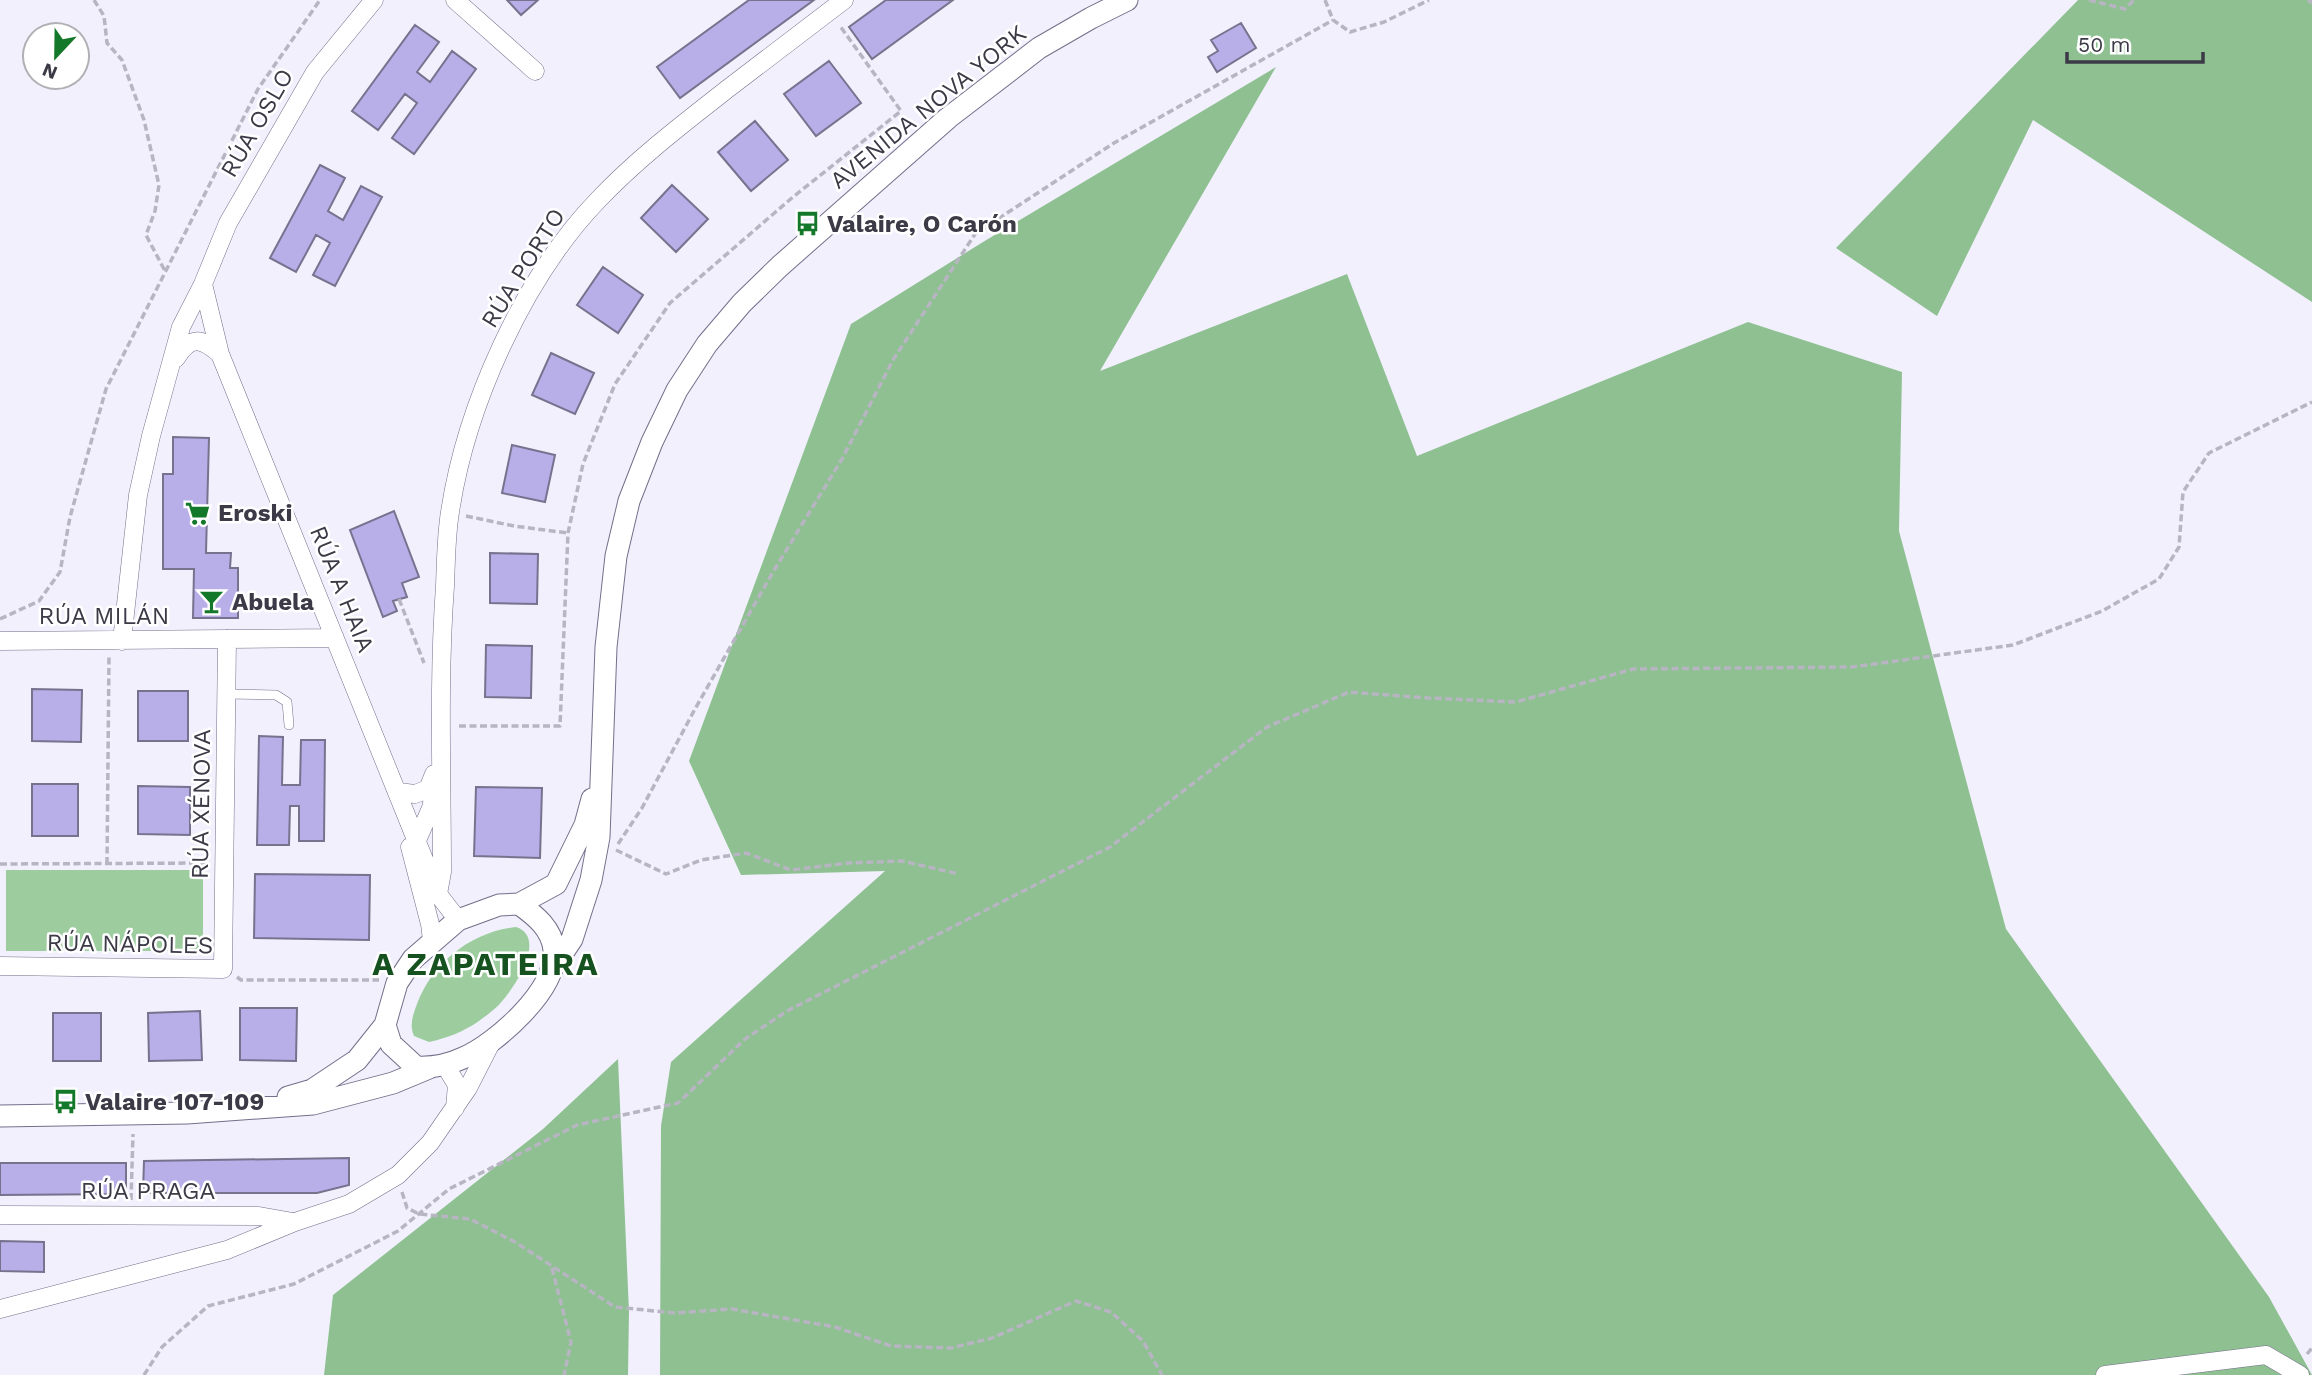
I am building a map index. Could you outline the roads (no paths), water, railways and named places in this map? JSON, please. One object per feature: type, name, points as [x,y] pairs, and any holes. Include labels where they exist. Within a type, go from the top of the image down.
[{"type":"street","name":"RÚA OSLO","points":[[116,641],[138,495],[181,327],[203,284],[228,223],[315,72],[374,0]]},
{"type":"street","points":[[455,0],[535,71]]},
{"type":"street","name":"RÚA PORTO","points":[[438,894],[442,872],[442,630],[450,512],[469,433],[498,354],[517,316],[565,240],[596,202],[648,151],[844,0]]},
{"type":"street","name":"AVENIDA NOVA YORK","points":[[550,972],[572,939],[591,880],[599,837],[606,647],[616,556],[629,501],[652,442],[677,390],[707,344],[742,303],[779,266],[948,118],[1039,48],[1128,0]]},
{"type":"street","name":"RÚA A HAIA","points":[[203,284],[220,354],[438,894],[458,920]]},
{"type":"street","points":[[168,374],[187,343],[197,340],[220,354]]},
{"type":"street","name":"RÚA MILÁN","points":[[0,641],[335,638]]},
{"type":"street","name":"RÚA XÉNOVA","points":[[223,969],[227,639]]},
{"type":"street","name":"RÚA PORTO","points":[[398,792],[415,794],[428,789],[442,758]]},
{"type":"street","name":"RÚA PORTO","points":[[416,838],[431,808],[442,758]]},
{"type":"street","name":"AVENIDA NOVA YORK","points":[[520,904],[556,884],[584,825],[600,770]]},
{"type":"street","name":"RÚA A HAIA","points":[[398,792],[432,940]]},
{"type":"street","name":"RÚA A HAIA","points":[[412,858],[416,838]]},
{"type":"street","points":[[0,1116],[140,1114],[242,1109],[313,1104],[393,1083],[466,1057],[492,1041],[533,1004],[550,972],[555,952],[548,931],[538,918],[520,904],[499,905],[458,920],[413,959],[397,983],[385,1025],[357,1060],[313,1090],[242,1109]]},
{"type":"street","name":"RÚA NÁPOLES","points":[[0,966],[223,969]]},
{"type":"street","points":[[385,1025],[391,1044],[403,1057],[416,1067],[437,1067],[457,1085],[455,1108]]},
{"type":"street","points":[[0,1309],[227,1250],[349,1204],[398,1175],[430,1143],[455,1108],[492,1041]]},
{"type":"street","name":"RÚA PRAGA","points":[[0,1215],[259,1216],[295,1223]]},
{"type":"street","points":[[2105,1375],[2266,1355],[2300,1375]]},
{"type":"lane","points":[[227,694],[276,695],[287,702],[289,725]]},
{"type":"place","name":"Valaire, O Carón","points":[[807,224]]},
{"type":"place","name":"Eroski","points":[[198,513]]},
{"type":"place","name":"Abuela","points":[[212,602]]},
{"type":"place","name":"Valaire 107-109","points":[[65,1102]]},
{"type":"district","name":"A ZAPATEIRA","points":[[486,964]]}]
